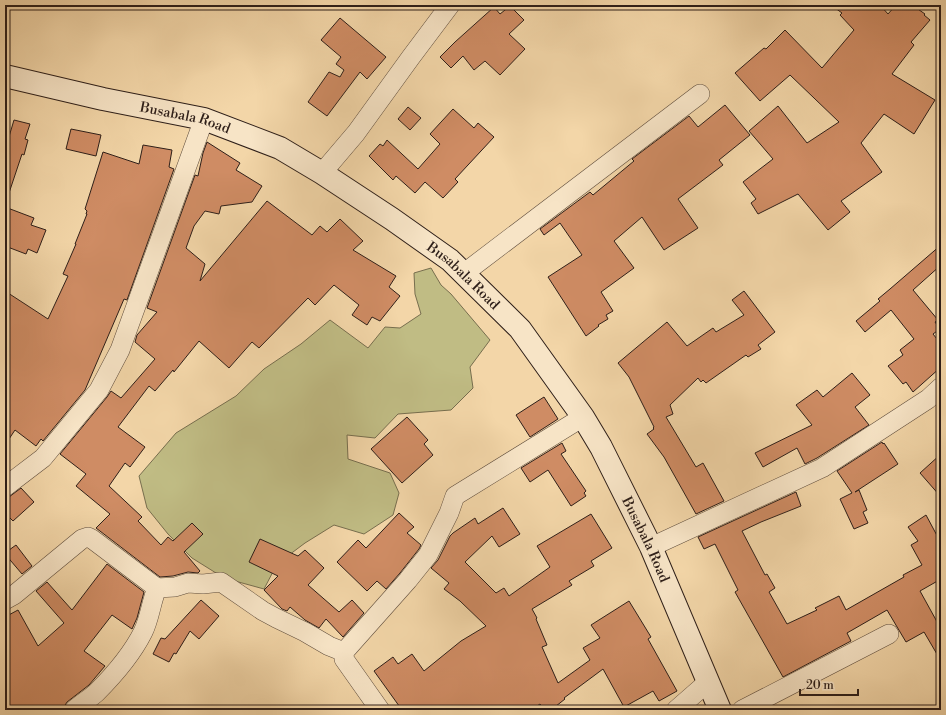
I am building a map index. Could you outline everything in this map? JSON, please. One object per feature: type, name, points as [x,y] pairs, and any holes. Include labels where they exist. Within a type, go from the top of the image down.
[{"type":"street","points":[[322,173],[356,133],[450,5]]},
{"type":"street","name":"Busabala Road","points":[[5,76],[204,119],[280,148],[322,173],[450,260],[520,329],[583,417],[601,447],[651,547],[720,710]]},
{"type":"street","points":[[463,274],[700,94]]},
{"type":"street","points":[[5,487],[42,458],[99,390],[120,350],[204,119]]},
{"type":"street","points":[[651,547],[822,468],[928,400],[941,387]]},
{"type":"street","points":[[380,710],[344,659],[344,652],[408,580],[428,555],[456,496],[583,417]]},
{"type":"street","points":[[5,600],[28,584],[82,539],[88,537],[157,588],[175,587],[188,583],[203,584],[221,582],[263,611],[329,646],[344,652]]},
{"type":"street","points":[[74,710],[95,693],[128,657],[144,631],[153,597],[157,588]]},
{"type":"street","points":[[742,710],[889,634]]},
{"type":"street","points":[[676,710],[708,682]]},
{"type":"shaded area","points":[[431,268],[441,285],[451,294],[490,340],[470,367],[473,388],[451,410],[398,414],[375,438],[347,435],[348,459],[390,473],[399,493],[393,515],[364,534],[334,525],[305,543],[277,564],[264,589],[224,578],[192,558],[168,534],[147,508],[139,476],[176,433],[236,396],[264,369],[301,344],[330,320],[368,348],[385,327],[400,328],[421,314],[415,294],[414,273]]},
{"type":"building","points":[[831,5],[880,5],[888,14],[896,5],[912,5],[925,14],[924,15],[930,20],[911,42],[914,45],[892,74],[935,100],[914,134],[884,114],[861,143],[882,172],[841,201],[850,212],[828,230],[798,194],[758,214],[751,203],[756,199],[743,182],[773,159],[749,131],[778,106],[807,143],[839,122],[790,75],[760,101],[735,73],[764,48],[766,49],[785,30],[822,68],[854,30],[840,15],[842,13]]},
{"type":"building","points":[[510,6],[524,20],[509,34],[525,49],[500,75],[485,61],[474,70],[463,56],[451,68],[440,57],[494,7],[500,14]]},
{"type":"building","points":[[340,18],[386,57],[367,79],[360,72],[327,116],[308,102],[329,72],[340,77],[344,70],[336,64],[341,57],[321,40]]},
{"type":"building","points":[[725,105],[750,135],[719,160],[723,165],[678,199],[698,228],[664,250],[642,217],[614,241],[634,268],[601,292],[613,311],[606,315],[608,319],[598,325],[599,326],[586,336],[548,277],[582,255],[560,223],[544,235],[540,229],[590,192],[593,195],[634,161],[632,159],[689,116],[698,127]]},
{"type":"building","points":[[408,107],[421,118],[410,130],[398,119]]},
{"type":"building","points":[[453,109],[474,128],[478,123],[494,137],[455,179],[458,182],[443,198],[425,182],[415,193],[396,176],[393,180],[369,156],[380,144],[383,146],[387,140],[418,169],[440,144],[430,134]]},
{"type":"building","points":[[14,120],[30,124],[25,139],[28,140],[24,155],[22,154],[8,196],[5,195],[5,150]]},
{"type":"building","points":[[71,129],[101,135],[96,156],[66,149]]},
{"type":"building","points":[[207,142],[240,163],[236,170],[262,186],[252,202],[221,206],[219,214],[205,211],[194,226],[186,248],[205,264],[200,281],[267,201],[312,235],[320,226],[327,232],[340,219],[363,241],[353,250],[396,276],[389,287],[400,296],[380,321],[372,317],[367,325],[352,315],[359,305],[334,285],[315,305],[308,298],[259,348],[252,342],[229,368],[199,341],[174,372],[173,370],[155,391],[149,386],[118,427],[145,447],[130,467],[125,463],[109,486],[142,517],[138,521],[161,545],[168,537],[173,541],[192,523],[203,534],[184,552],[200,571],[198,573],[188,572],[173,576],[160,577],[96,528],[110,514],[76,486],[86,474],[60,454],[111,391],[121,398],[155,359],[135,342],[137,335],[157,312],[147,308],[195,175],[198,176]]},
{"type":"building","points":[[143,145],[172,150],[169,167],[174,169],[127,300],[124,299],[85,390],[43,441],[41,439],[36,446],[15,430],[5,445],[5,291],[48,319],[68,276],[63,274],[87,214],[85,209],[103,152],[139,164]]},
{"type":"building","points":[[5,207],[34,218],[31,225],[46,230],[37,253],[28,249],[26,254],[5,246]]},
{"type":"building","points":[[941,245],[941,265],[913,290],[938,320],[935,322],[940,329],[933,334],[941,344],[941,367],[913,392],[906,382],[903,384],[888,366],[903,355],[900,350],[914,339],[891,310],[865,332],[856,321],[880,301],[878,299]]},
{"type":"building","points":[[744,291],[775,332],[758,345],[761,349],[748,357],[746,355],[706,383],[703,380],[701,382],[698,378],[670,405],[673,414],[666,417],[696,467],[703,463],[724,501],[696,514],[664,457],[647,434],[654,429],[654,427],[629,377],[618,363],[667,322],[687,346],[713,328],[716,332],[744,315],[732,300]]},
{"type":"building","points":[[852,373],[870,395],[855,407],[869,425],[805,464],[797,448],[763,467],[755,453],[812,425],[796,405],[817,390],[823,397]]},
{"type":"building","points":[[544,397],[558,419],[530,437],[516,415]]},
{"type":"building","points":[[407,417],[428,440],[424,444],[433,455],[402,483],[371,449]]},
{"type":"building","points":[[882,442],[898,464],[855,492],[859,490],[867,510],[863,512],[868,523],[854,529],[840,499],[852,493],[837,471]]},
{"type":"building","points":[[562,443],[566,451],[561,454],[586,491],[584,493],[586,496],[571,506],[548,470],[530,482],[521,468]]},
{"type":"building","points":[[941,454],[941,497],[920,473]]},
{"type":"building","points":[[21,488],[34,502],[13,521],[5,513],[5,500]]},
{"type":"building","points":[[796,492],[801,506],[742,531],[765,575],[767,574],[775,588],[769,592],[787,624],[817,610],[815,608],[839,596],[846,610],[922,565],[911,545],[918,541],[908,527],[926,515],[941,543],[941,579],[920,591],[941,629],[941,661],[924,632],[906,642],[887,610],[847,633],[851,641],[783,677],[735,592],[738,590],[715,544],[704,549],[698,537]]},
{"type":"building","points":[[503,508],[520,534],[499,547],[492,536],[465,562],[496,593],[504,588],[509,596],[550,567],[537,546],[591,514],[612,548],[591,561],[594,566],[569,581],[572,585],[532,609],[547,645],[542,647],[558,683],[590,660],[583,648],[600,638],[591,625],[629,601],[651,637],[648,639],[677,691],[659,701],[653,691],[624,707],[603,669],[564,698],[565,699],[551,710],[545,710],[540,704],[531,710],[402,710],[374,671],[393,657],[398,664],[412,654],[424,671],[461,641],[486,626],[460,601],[444,589],[449,583],[431,568],[438,560],[453,533],[475,518],[478,524]]},
{"type":"building","points":[[399,513],[414,527],[407,533],[421,545],[386,589],[377,581],[367,591],[337,562],[358,540],[366,548]]},
{"type":"building","points":[[260,539],[298,556],[305,550],[324,568],[308,585],[339,612],[352,600],[364,613],[343,637],[326,619],[319,628],[305,620],[290,607],[287,611],[282,609],[264,590],[278,576],[249,562]]},
{"type":"building","points":[[16,545],[32,566],[22,574],[5,554]]},
{"type":"building","points":[[107,564],[144,592],[137,618],[132,629],[112,615],[84,651],[105,666],[89,685],[67,702],[62,710],[10,710],[5,703],[5,617],[18,610],[38,646],[64,623],[36,591],[47,582],[72,610]]},
{"type":"building","points":[[201,600],[219,616],[199,639],[190,631],[176,654],[174,653],[169,662],[153,654],[161,638],[165,639]]}]
